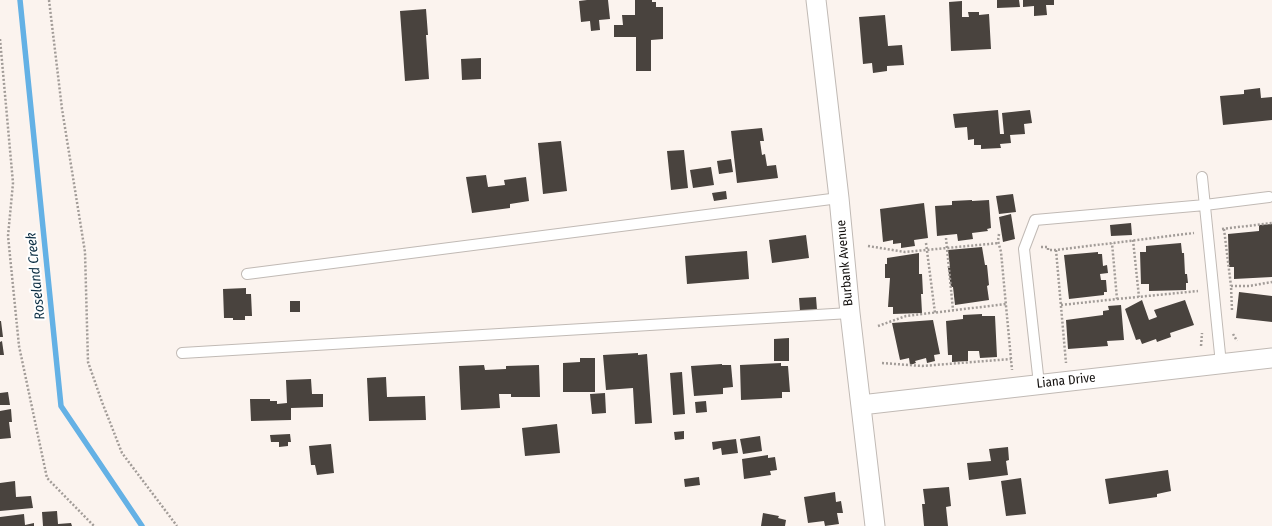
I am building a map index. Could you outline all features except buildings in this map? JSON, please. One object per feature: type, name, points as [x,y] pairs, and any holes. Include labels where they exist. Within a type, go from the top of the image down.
[{"type":"street","name":"Burbank Avenue","points":[[816,0],[840,198],[850,313],[875,526]]},
{"type":"street","name":"Liana Drive","points":[[861,405],[1272,358]]},
{"type":"lane","points":[[1202,177],[1221,364]]},
{"type":"lane","points":[[247,274],[840,198]]},
{"type":"lane","points":[[1039,384],[1024,249],[1035,220],[1269,198]]},
{"type":"lane","points":[[182,353],[850,313]]},
{"type":"path","points":[[49,0],[62,109],[85,252],[88,362],[122,453],[177,526]]},
{"type":"path","points":[[0,39],[13,183],[8,236],[19,346],[47,478],[94,526]]},
{"type":"path","points":[[1218,230],[1272,223]]},
{"type":"path","points":[[1224,229],[1231,286],[1232,318]]},
{"type":"path","points":[[1041,247],[1048,247],[1048,250],[1056,250],[1197,232]]},
{"type":"path","points":[[999,234],[1012,371]]},
{"type":"path","points":[[946,238],[953,310]]},
{"type":"path","points":[[1133,240],[1139,297]]},
{"type":"path","points":[[926,243],[935,313]]},
{"type":"path","points":[[868,246],[905,252],[999,243]]},
{"type":"path","points":[[1112,243],[1117,299]]},
{"type":"path","points":[[1056,250],[1067,365]]},
{"type":"path","points":[[1231,286],[1249,286],[1272,282]]},
{"type":"path","points":[[1061,306],[1198,291]]},
{"type":"path","points":[[878,326],[906,316],[1006,304]]},
{"type":"path","points":[[1233,334],[1238,341]]},
{"type":"path","points":[[882,363],[922,366],[1011,358]]},
{"type":"waterway","name":"Roseland Creek","points":[[20,0],[61,406],[142,526]]}]
